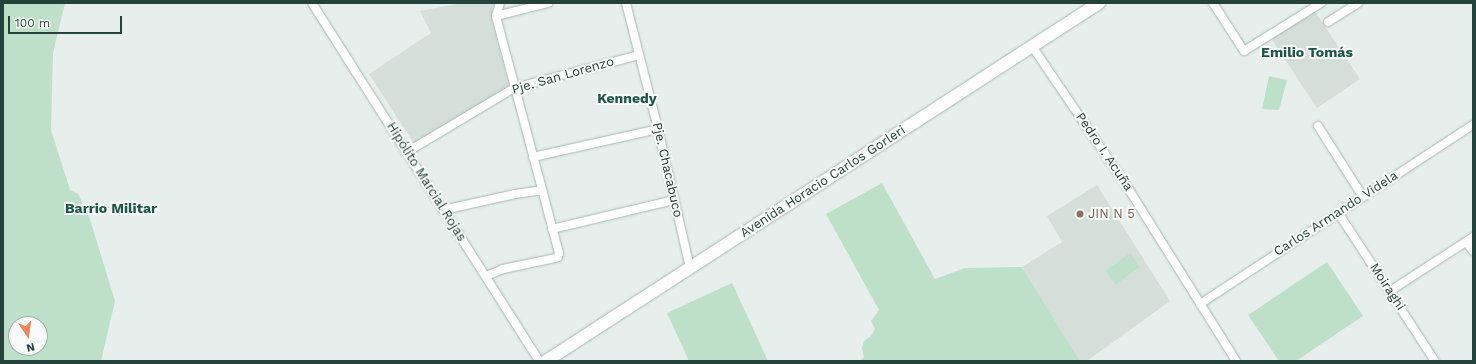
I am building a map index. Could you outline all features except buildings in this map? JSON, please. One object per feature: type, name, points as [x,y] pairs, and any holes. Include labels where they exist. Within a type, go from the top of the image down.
[{"type":"main road","name":"Avenida Horacio Carlos Gorleri","points":[[546,361],[1099,3]]},
{"type":"street","name":"Hipólito Marcial Rojas","points":[[312,3],[540,361]]},
{"type":"street","points":[[486,276],[503,269],[558,257],[496,16],[500,3]]},
{"type":"street","points":[[496,16],[548,3]]},
{"type":"street","name":"Pje. Chacabuco","points":[[626,3],[658,129],[690,268]]},
{"type":"street","points":[[1213,3],[1244,51],[1321,3]]},
{"type":"street","points":[[1328,22],[1358,3]]},
{"type":"street","name":"Pedro I. Acuña","points":[[1032,46],[1128,188],[1236,361]]},
{"type":"street","name":"Pje. San Lorenzo","points":[[407,152],[514,88],[640,55]]},
{"type":"street","name":"Carlos Armando Videla","points":[[1200,304],[1473,125]]},
{"type":"street","points":[[1318,126],[1363,197]]},
{"type":"street","points":[[533,158],[658,129]]},
{"type":"street","points":[[443,210],[515,194],[542,190]]},
{"type":"street","points":[[552,229],[674,200]]},
{"type":"street","name":"Moiraghi","points":[[1339,214],[1435,361]]},
{"type":"street","points":[[1390,291],[1470,239],[1473,252]]},
{"type":"shaded area","points":[[462,3],[494,3],[492,21],[509,87],[415,145],[369,74],[431,33],[420,11]]},
{"type":"shaded area","points":[[1314,10],[1360,79],[1317,108],[1272,40],[1273,37]]},
{"type":"shaded area","points":[[1097,185],[1170,301],[1087,361],[1080,361],[1022,267],[1062,242],[1047,216]]},
{"type":"green space","points":[[3,3],[65,3],[53,53],[51,130],[70,190],[78,194],[89,216],[115,301],[101,361],[3,361]]},
{"type":"green space","points":[[1269,76],[1287,80],[1279,110],[1262,109]]},
{"type":"green space","points":[[882,183],[935,279],[965,268],[1022,267],[1080,361],[860,361],[864,357],[862,348],[864,341],[871,336],[875,329],[871,321],[879,310],[826,214]]},
{"type":"green space","points":[[1130,253],[1140,267],[1116,284],[1106,271]]},
{"type":"green space","points":[[1327,262],[1363,316],[1296,361],[1279,361],[1248,315]]},
{"type":"green space","points":[[732,283],[768,361],[689,361],[667,313]]},
{"type":"place","name":"JIN N 5","points":[[1080,214]]},
{"type":"district","name":"Emilio Tomás","points":[[1307,52]]},
{"type":"district","name":"Kennedy","points":[[627,98]]},
{"type":"district","name":"Barrio Militar","points":[[111,208]]}]
